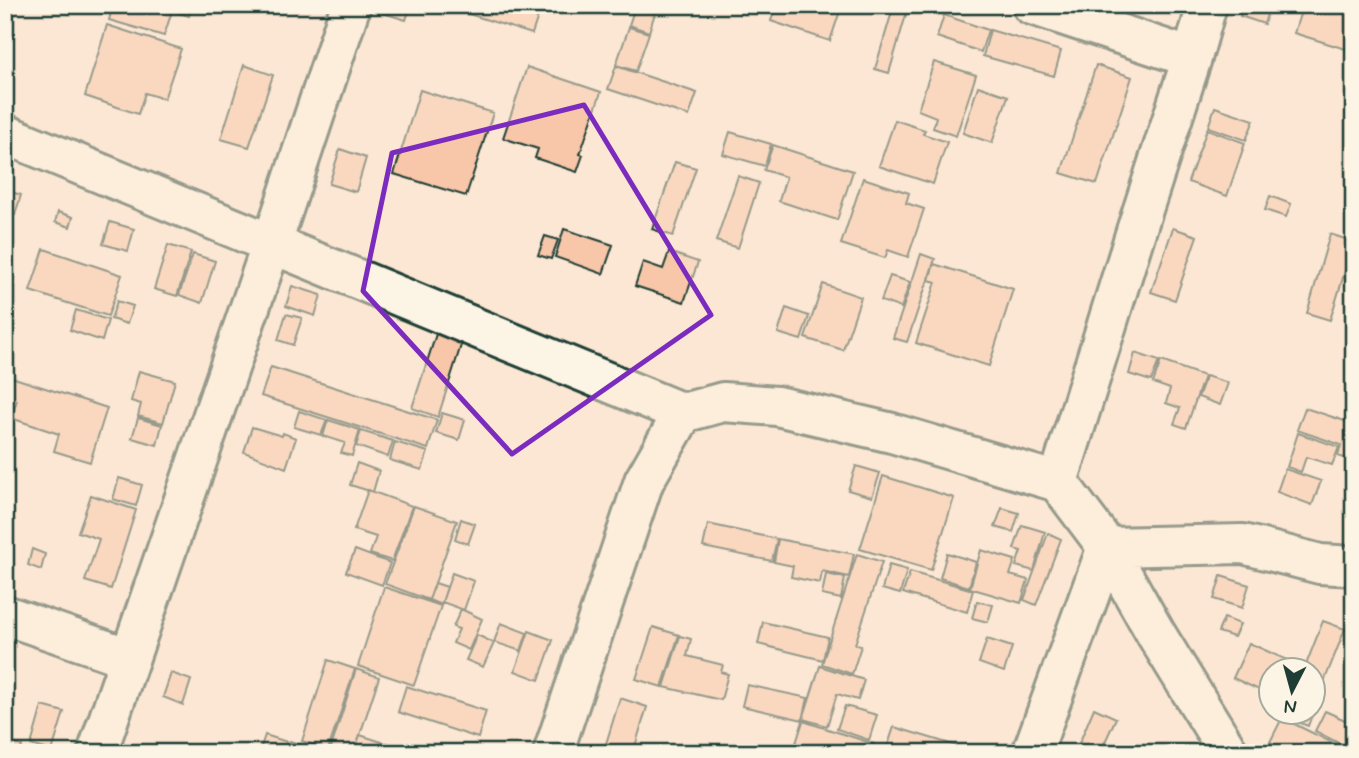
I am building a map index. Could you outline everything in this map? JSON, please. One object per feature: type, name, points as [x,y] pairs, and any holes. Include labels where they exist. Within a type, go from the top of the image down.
[{"type":"street","points":[[97,753],[351,5]]},
{"type":"street","points":[[1032,5],[1192,58]]},
{"type":"street","points":[[1058,482],[1207,5]]},
{"type":"street","points":[[5,134],[683,413],[723,402],[777,406],[892,433],[1058,482],[1107,547],[1156,634],[1229,753]]},
{"type":"street","points":[[553,753],[644,481],[683,413]]},
{"type":"street","points":[[1107,547],[1243,544],[1320,565],[1354,566]]},
{"type":"street","points":[[1032,753],[1107,547]]},
{"type":"street","points":[[5,615],[129,657]]},
{"type":"highlighted area","points":[[584,105],[711,315],[512,454],[363,291],[392,153]]},
{"type":"building","points":[[113,5],[192,5],[189,16],[172,11],[164,36],[109,20]]},
{"type":"building","points":[[385,5],[411,5],[406,20],[383,13]]},
{"type":"building","points":[[454,5],[541,7],[532,34],[453,9]]},
{"type":"building","points":[[776,5],[842,5],[830,41],[771,21]]},
{"type":"building","points":[[894,5],[908,8],[889,73],[875,69]]},
{"type":"building","points":[[1243,5],[1270,5],[1264,24],[1240,16]]},
{"type":"building","points":[[1303,5],[1322,5],[1339,11],[1341,6],[1354,9],[1352,51],[1294,33]]},
{"type":"building","points":[[635,7],[655,13],[649,32],[629,25]]},
{"type":"building","points":[[944,15],[988,30],[981,52],[937,37]]},
{"type":"building","points":[[107,25],[181,49],[164,99],[145,93],[138,114],[85,96]]},
{"type":"building","points":[[629,27],[649,33],[636,71],[616,65]]},
{"type":"building","points":[[990,30],[1061,51],[1054,76],[983,56]]},
{"type":"building","points":[[934,62],[976,75],[956,136],[933,128],[936,117],[918,110]]},
{"type":"building","points":[[244,65],[273,75],[249,147],[221,139]]},
{"type":"building","points":[[1096,65],[1132,77],[1097,184],[1061,173]]},
{"type":"building","points":[[616,66],[697,93],[689,116],[608,89]]},
{"type":"building","points":[[527,67],[601,92],[580,154],[583,155],[577,172],[535,158],[538,149],[503,138]]},
{"type":"building","points":[[978,86],[1008,96],[992,143],[963,133]]},
{"type":"building","points":[[420,90],[493,113],[466,196],[394,174]]},
{"type":"building","points":[[1215,107],[1254,120],[1246,140],[1208,127]]},
{"type":"building","points":[[895,120],[925,130],[923,134],[947,142],[933,184],[879,166]]},
{"type":"building","points":[[1207,129],[1245,143],[1227,196],[1188,182]]},
{"type":"building","points":[[730,132],[771,144],[765,166],[723,154]]},
{"type":"building","points":[[773,145],[853,171],[837,220],[779,201],[786,177],[764,170]]},
{"type":"building","points":[[340,149],[366,158],[356,192],[329,184]]},
{"type":"building","points":[[675,162],[696,168],[673,236],[652,229]]},
{"type":"building","points":[[738,176],[759,183],[738,248],[716,241]]},
{"type":"building","points":[[863,178],[909,193],[906,203],[924,209],[908,257],[888,250],[885,258],[841,244]]},
{"type":"building","points":[[5,190],[21,195],[15,215],[5,212]]},
{"type":"building","points":[[1270,196],[1291,204],[1286,217],[1265,210]]},
{"type":"building","points":[[58,212],[73,217],[70,227],[55,222]]},
{"type":"building","points":[[110,222],[134,229],[128,251],[103,244]]},
{"type":"building","points":[[1173,228],[1197,236],[1175,300],[1151,292]]},
{"type":"building","points":[[564,229],[613,245],[603,274],[555,257]]},
{"type":"building","points":[[1330,234],[1354,242],[1330,320],[1307,313]]},
{"type":"building","points":[[545,236],[558,240],[551,259],[538,255]]},
{"type":"building","points":[[168,245],[191,252],[177,296],[154,289]]},
{"type":"building","points":[[44,249],[122,275],[108,316],[30,291]]},
{"type":"building","points":[[669,252],[698,262],[684,302],[635,286],[643,262],[663,269]]},
{"type":"building","points":[[193,254],[215,261],[202,303],[179,295]]},
{"type":"building","points":[[921,254],[935,259],[907,342],[893,338]]},
{"type":"building","points":[[934,264],[1013,289],[989,366],[916,343],[936,282],[929,280]]},
{"type":"building","points":[[890,276],[910,282],[901,308],[881,301]]},
{"type":"building","points":[[823,284],[861,297],[843,350],[805,338]]},
{"type":"building","points":[[292,286],[321,295],[315,316],[286,306]]},
{"type":"building","points":[[117,301],[133,306],[127,324],[111,319]]},
{"type":"building","points":[[786,308],[809,316],[801,340],[778,333]]},
{"type":"building","points":[[76,310],[108,320],[102,341],[70,330]]},
{"type":"building","points":[[286,314],[302,318],[293,345],[278,340]]},
{"type":"building","points":[[437,331],[463,339],[438,417],[412,408]]},
{"type":"building","points":[[1135,353],[1159,361],[1151,381],[1129,374]]},
{"type":"building","points":[[1161,361],[1204,376],[1186,428],[1174,424],[1180,408],[1166,403],[1170,389],[1153,383]]},
{"type":"building","points":[[271,367],[437,420],[428,449],[261,396]]},
{"type":"building","points":[[139,371],[175,381],[163,423],[138,416],[141,404],[131,401]]},
{"type":"building","points":[[5,375],[107,408],[90,462],[54,451],[59,434],[11,418],[17,400],[5,397]]},
{"type":"building","points":[[1206,376],[1228,383],[1220,405],[1198,397]]},
{"type":"building","points":[[1305,408],[1354,424],[1354,461],[1338,456],[1341,445],[1297,430]]},
{"type":"building","points":[[299,411],[327,420],[321,435],[294,427]]},
{"type":"building","points":[[442,413],[465,420],[459,440],[436,433]]},
{"type":"building","points":[[138,418],[162,425],[157,445],[132,438]]},
{"type":"building","points":[[328,420],[360,430],[352,456],[341,453],[345,443],[323,436]]},
{"type":"building","points":[[252,427],[296,438],[286,468],[244,452]]},
{"type":"building","points":[[361,431],[393,441],[388,457],[356,446]]},
{"type":"building","points":[[1298,433],[1339,447],[1332,465],[1306,457],[1301,472],[1287,467]]},
{"type":"building","points":[[395,442],[428,452],[422,470],[390,460]]},
{"type":"building","points":[[357,463],[379,471],[373,492],[350,485]]},
{"type":"building","points":[[856,466],[880,473],[872,497],[848,490]]},
{"type":"building","points":[[1285,469],[1321,481],[1312,505],[1277,492]]},
{"type":"building","points":[[883,476],[954,498],[931,570],[860,549]]},
{"type":"building","points":[[119,478],[142,485],[136,506],[113,499]]},
{"type":"building","points":[[368,490],[412,506],[392,561],[370,554],[376,537],[354,530]]},
{"type":"building","points":[[91,495],[136,510],[111,589],[85,581],[99,539],[78,532]]},
{"type":"building","points":[[414,506],[457,521],[429,600],[385,584]]},
{"type":"building","points":[[1002,508],[1019,513],[1013,532],[995,527]]},
{"type":"building","points":[[461,519],[475,524],[468,544],[455,539]]},
{"type":"building","points":[[708,524],[777,539],[772,561],[703,547]]},
{"type":"building","points":[[1022,525],[1045,532],[1034,571],[1016,566],[1021,551],[1014,549]]},
{"type":"building","points":[[1048,533],[1061,539],[1036,605],[1024,600]]},
{"type":"building","points":[[778,539],[854,554],[849,577],[822,571],[820,583],[791,577],[793,566],[774,562]]},
{"type":"building","points":[[32,549],[45,554],[41,570],[28,565]]},
{"type":"building","points":[[355,550],[390,563],[382,585],[346,572]]},
{"type":"building","points":[[981,550],[1015,560],[1010,575],[1028,580],[1021,603],[970,588]]},
{"type":"building","points":[[947,553],[976,562],[969,587],[940,578]]},
{"type":"building","points":[[857,554],[882,562],[855,644],[861,646],[852,674],[822,664]]},
{"type":"building","points":[[889,565],[907,570],[900,594],[882,589]]},
{"type":"building","points":[[910,572],[973,590],[967,612],[903,593]]},
{"type":"building","points":[[452,573],[474,581],[464,610],[442,602]]},
{"type":"building","points":[[826,574],[845,578],[841,599],[822,595]]},
{"type":"building","points":[[1221,576],[1249,585],[1242,608],[1214,599]]},
{"type":"building","points":[[435,583],[447,587],[441,605],[429,600]]},
{"type":"building","points":[[384,587],[441,606],[414,685],[358,666]]},
{"type":"building","points":[[977,601],[993,605],[988,622],[972,618]]},
{"type":"building","points":[[461,609],[482,619],[469,650],[453,643],[459,629],[453,627]]},
{"type":"building","points":[[1224,618],[1240,624],[1234,637],[1218,632]]},
{"type":"building","points":[[1323,621],[1345,629],[1328,672],[1328,656],[1309,656]]},
{"type":"building","points":[[763,622],[828,637],[823,660],[758,644]]},
{"type":"building","points":[[501,623],[527,633],[521,651],[494,642]]},
{"type":"building","points":[[653,627],[679,635],[662,687],[636,679]]},
{"type":"building","points":[[529,631],[553,640],[539,680],[515,671]]},
{"type":"building","points":[[477,635],[494,643],[483,667],[466,660]]},
{"type":"building","points":[[680,636],[691,639],[687,656],[723,665],[721,672],[728,674],[721,700],[664,687]]},
{"type":"building","points":[[987,639],[1012,647],[1004,672],[979,663]]},
{"type":"building","points":[[1249,643],[1278,656],[1258,656],[1258,690],[1233,678]]},
{"type":"building","points":[[328,660],[355,669],[328,750],[302,741]]},
{"type":"building","points":[[820,666],[864,680],[858,700],[837,694],[827,726],[803,719]]},
{"type":"building","points":[[356,669],[379,677],[354,753],[336,753],[330,751]]},
{"type":"building","points":[[171,673],[191,680],[183,705],[163,697]]},
{"type":"building","points":[[747,685],[808,698],[803,720],[742,706]]},
{"type":"building","points":[[406,686],[486,711],[478,738],[398,712]]},
{"type":"building","points":[[620,698],[647,707],[633,753],[605,747]]},
{"type":"building","points":[[42,706],[64,712],[52,751],[31,745]]},
{"type":"building","points":[[845,706],[877,715],[869,740],[837,729]]},
{"type":"building","points":[[1094,708],[1116,718],[1100,753],[1075,753]]},
{"type":"building","points":[[1328,712],[1354,724],[1354,751],[1315,731],[1318,726],[1328,726]]},
{"type":"building","points":[[803,721],[874,744],[871,753],[793,753]]},
{"type":"building","points":[[1278,726],[1298,726],[1335,744],[1331,753],[1291,753],[1270,742]]},
{"type":"building","points":[[894,727],[977,752],[901,753],[887,748]]},
{"type":"building","points":[[265,735],[287,742],[284,753],[259,753]]},
{"type":"building","points":[[360,735],[385,743],[382,753],[354,753]]},
{"type":"building","points":[[5,741],[22,746],[20,753],[5,753]]},
{"type":"building","points":[[290,741],[326,753],[286,753]]},
{"type":"building","points":[[387,743],[417,753],[384,753]]}]
